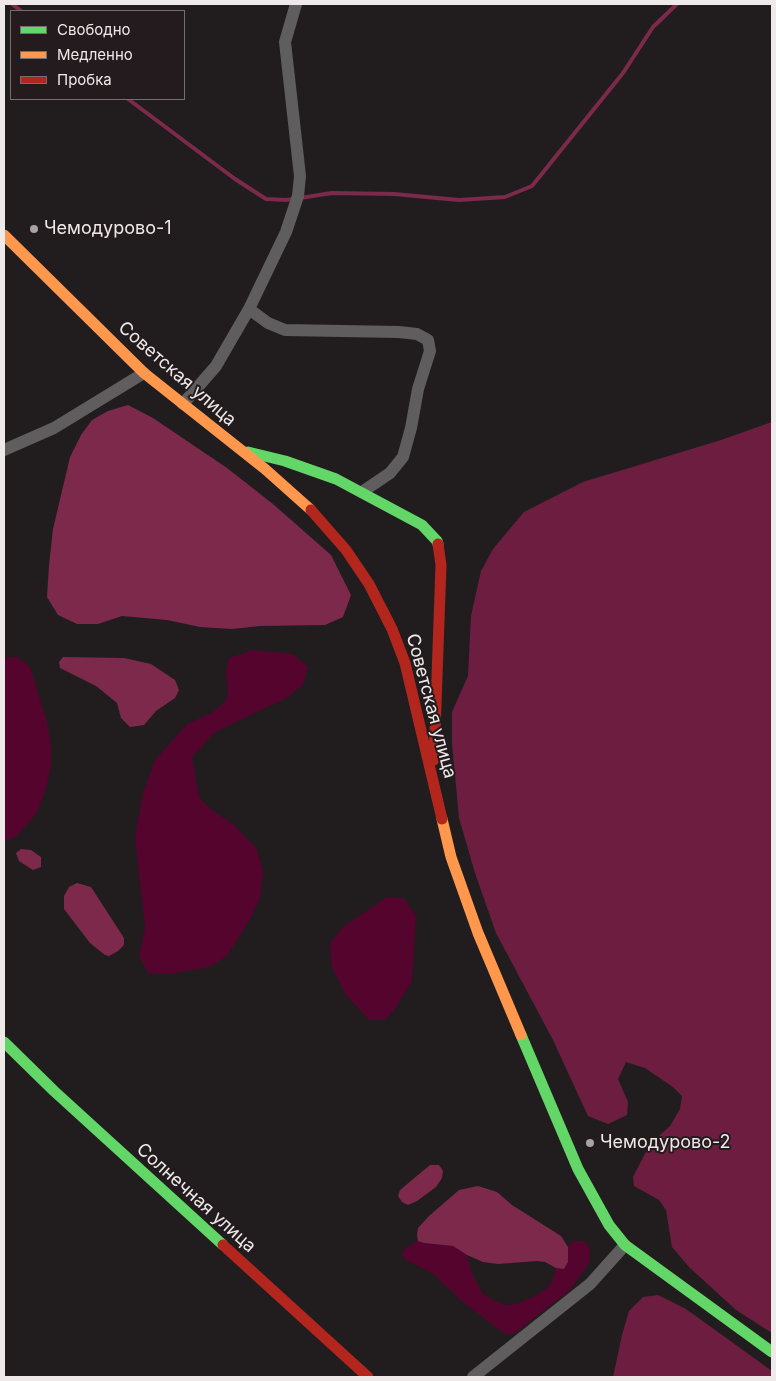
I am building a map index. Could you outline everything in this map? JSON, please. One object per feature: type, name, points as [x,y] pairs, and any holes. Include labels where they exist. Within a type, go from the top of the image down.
[{"type":"street","points":[[183,404],[216,366],[249,310],[286,232],[296,201],[300,176],[285,42],[296,4]]},
{"type":"street","name":"Советская улица","points":[[4,235],[144,373],[265,469],[309,508],[346,550],[369,584],[392,629],[405,663],[451,857],[478,933],[578,1169],[609,1225],[625,1245],[772,1352]]},
{"type":"street","points":[[249,310],[268,323],[285,330],[399,332],[417,334],[428,340],[430,351],[418,389],[411,428],[403,457],[390,473],[362,492]]},
{"type":"street","points":[[4,450],[54,428],[144,373]]},
{"type":"street","points":[[240,450],[285,460],[336,479],[422,525],[437,541],[441,565],[434,784]]},
{"type":"street","name":"Солнечная улица","points":[[4,1042],[68,1105],[368,1377]]},
{"type":"street","points":[[473,1377],[590,1284],[625,1245]]},
{"type":"shaded area","points":[[128,405],[153,418],[227,468],[273,504],[331,555],[351,595],[343,617],[325,625],[260,626],[232,629],[200,627],[167,620],[122,616],[98,624],[77,624],[58,615],[47,597],[49,565],[53,529],[70,457],[81,435],[92,420],[108,411]]},
{"type":"shaded area","points":[[772,422],[772,1333],[736,1310],[689,1267],[672,1247],[666,1210],[659,1200],[634,1186],[633,1177],[650,1144],[670,1126],[680,1109],[682,1096],[673,1087],[645,1068],[626,1062],[618,1079],[628,1102],[627,1115],[608,1124],[588,1116],[553,1040],[496,933],[475,873],[459,818],[452,743],[452,712],[468,676],[471,616],[481,571],[493,549],[524,512],[583,482],[721,440]]},
{"type":"shaded area","points":[[252,650],[293,654],[308,667],[302,686],[285,699],[214,733],[192,757],[199,797],[209,808],[233,824],[257,849],[263,872],[260,898],[249,921],[227,956],[209,967],[169,974],[148,973],[139,956],[145,928],[135,837],[143,793],[155,760],[187,724],[211,713],[225,702],[228,692],[226,670],[229,658]]},
{"type":"shaded area","points":[[8,657],[18,657],[30,667],[47,722],[51,746],[51,765],[46,789],[37,812],[18,835],[4,842],[4,660]]},
{"type":"shaded area","points":[[63,657],[124,658],[151,664],[175,680],[179,690],[175,698],[156,711],[144,725],[130,727],[121,718],[117,703],[96,686],[60,668],[59,662]]},
{"type":"shaded area","points":[[21,849],[31,850],[41,857],[41,867],[33,870],[19,861],[16,853]]},
{"type":"shaded area","points":[[77,883],[91,887],[124,938],[124,945],[109,956],[90,943],[64,909],[64,896],[69,887]]},
{"type":"shaded area","points":[[387,897],[404,898],[416,916],[412,981],[394,1010],[385,1020],[369,1020],[345,994],[332,967],[330,943],[344,926]]},
{"type":"shaded area","points":[[430,1165],[439,1165],[443,1171],[442,1178],[436,1187],[417,1201],[408,1205],[402,1202],[398,1196],[400,1190]]},
{"type":"shaded area","points":[[478,1186],[497,1192],[512,1205],[561,1236],[568,1247],[568,1262],[564,1269],[537,1261],[498,1264],[483,1262],[453,1246],[418,1241],[418,1228],[429,1216],[459,1190]]},
{"type":"shaded area","points":[[418,1241],[453,1246],[467,1255],[471,1271],[482,1293],[504,1305],[516,1304],[535,1296],[550,1286],[556,1268],[564,1269],[568,1262],[568,1247],[573,1241],[584,1241],[590,1249],[589,1263],[570,1290],[515,1333],[505,1334],[464,1303],[432,1273],[406,1260],[402,1255],[405,1248]]},
{"type":"shaded area","points":[[658,1295],[686,1309],[772,1371],[772,1377],[613,1377],[629,1311],[643,1297]]},
{"type":"waterway","points":[[12,4],[20,10]]},
{"type":"waterway","points":[[300,198],[332,193],[394,194],[459,200],[505,197],[532,186],[623,73],[653,27],[677,4]]},
{"type":"waterway","points":[[129,100],[235,179],[266,199],[293,199]]},
{"type":"traffic: fast","points":[[248,452],[285,461],[336,479],[422,525],[438,544]]},
{"type":"traffic: fast","points":[[521,1035],[578,1169],[609,1225],[625,1245],[772,1352]]},
{"type":"traffic: fast","points":[[4,1042],[54,1091],[223,1245]]},
{"type":"traffic: slow","points":[[4,235],[144,373],[265,469],[311,510]]},
{"type":"traffic: slow","points":[[442,819],[451,857],[478,933],[521,1035]]},
{"type":"traffic: jam","points":[[311,510],[346,550],[369,584],[392,629],[405,663],[442,819]]},
{"type":"traffic: jam","points":[[434,760],[441,565],[438,544]]},
{"type":"traffic: jam","points":[[223,1245],[368,1377]]},
{"type":"place","name":"Чемодурово-1","points":[[34,229]]},
{"type":"place","name":"Чемодурово-2","points":[[590,1143]]}]
